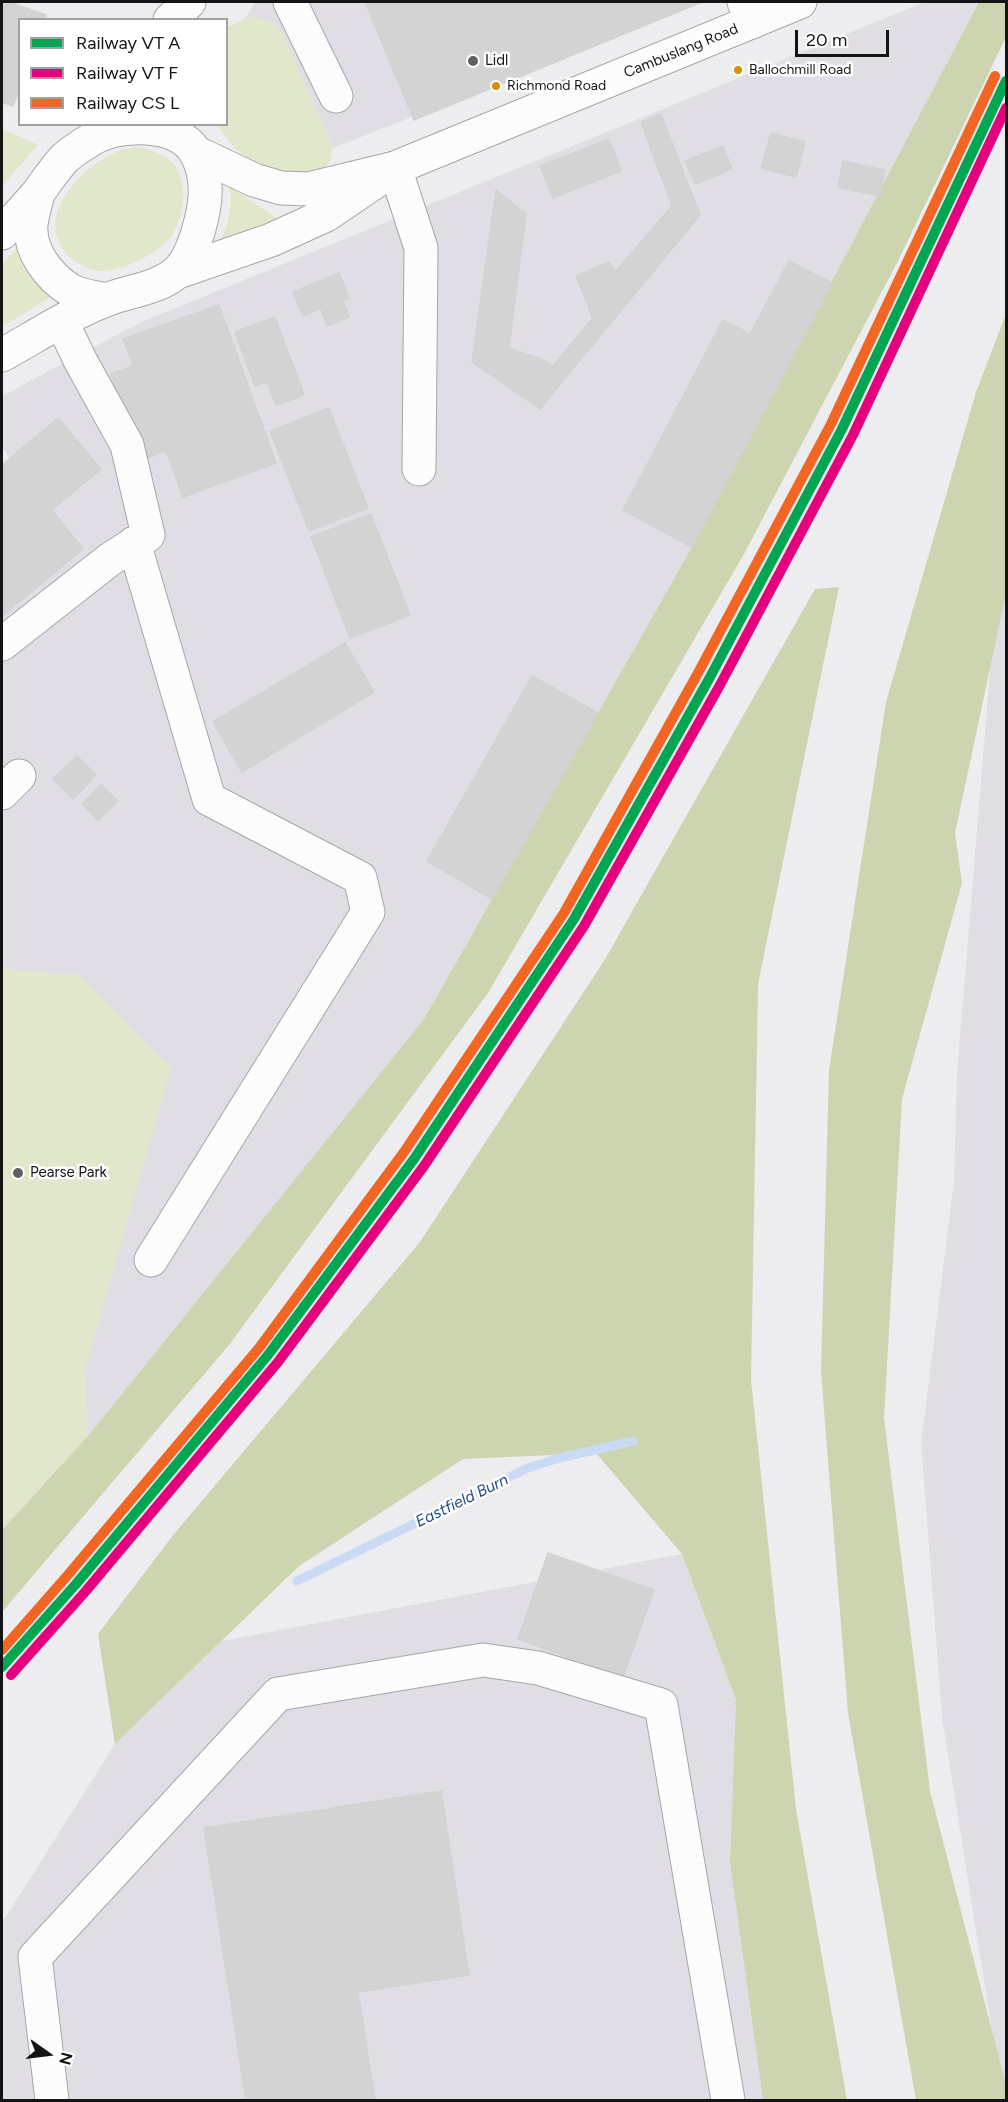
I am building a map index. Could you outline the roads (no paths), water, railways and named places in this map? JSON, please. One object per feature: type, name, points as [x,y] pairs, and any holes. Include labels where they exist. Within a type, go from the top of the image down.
[{"type":"main road","points":[[172,18],[189,2]]},
{"type":"main road","points":[[199,18],[205,2]]},
{"type":"main road","points":[[290,2],[336,96]]},
{"type":"main road","name":"Cambuslang Road","points":[[395,168],[748,12],[800,2]]},
{"type":"main road","points":[[2,233],[38,193],[64,159],[84,126]]},
{"type":"main road","points":[[64,159],[94,138],[113,131],[136,127],[151,128],[189,140],[254,180],[280,188],[308,189],[395,168]]},
{"type":"main road","points":[[178,272],[193,248],[207,200],[205,180],[189,140]]},
{"type":"main road","points":[[2,355],[106,300],[271,240],[326,215],[395,168]]},
{"type":"main road","points":[[395,168],[422,248],[419,470]]},
{"type":"main road","points":[[38,193],[31,227],[36,254],[55,279],[71,290],[106,300]]},
{"type":"main road","points":[[2,644],[109,560],[148,535],[127,445],[80,360],[62,322]]},
{"type":"main road","points":[[134,543],[209,799],[360,878],[368,912],[151,1260]]},
{"type":"main road","points":[[52,2100],[35,1957],[278,1694],[483,1660],[538,1668],[662,1705],[728,2100]]},
{"type":"waterway","name":"Eastfield Burn","points":[[297,1581],[528,1468],[559,1458],[634,1441]]},
{"type":"place","name":"Lidl","points":[[473,61]]},
{"type":"place","name":"Ballochmill Road","points":[[738,70]]},
{"type":"place","name":"Richmond Road","points":[[496,86]]},
{"type":"place","name":"Pearse Park","points":[[18,1173]]}]
